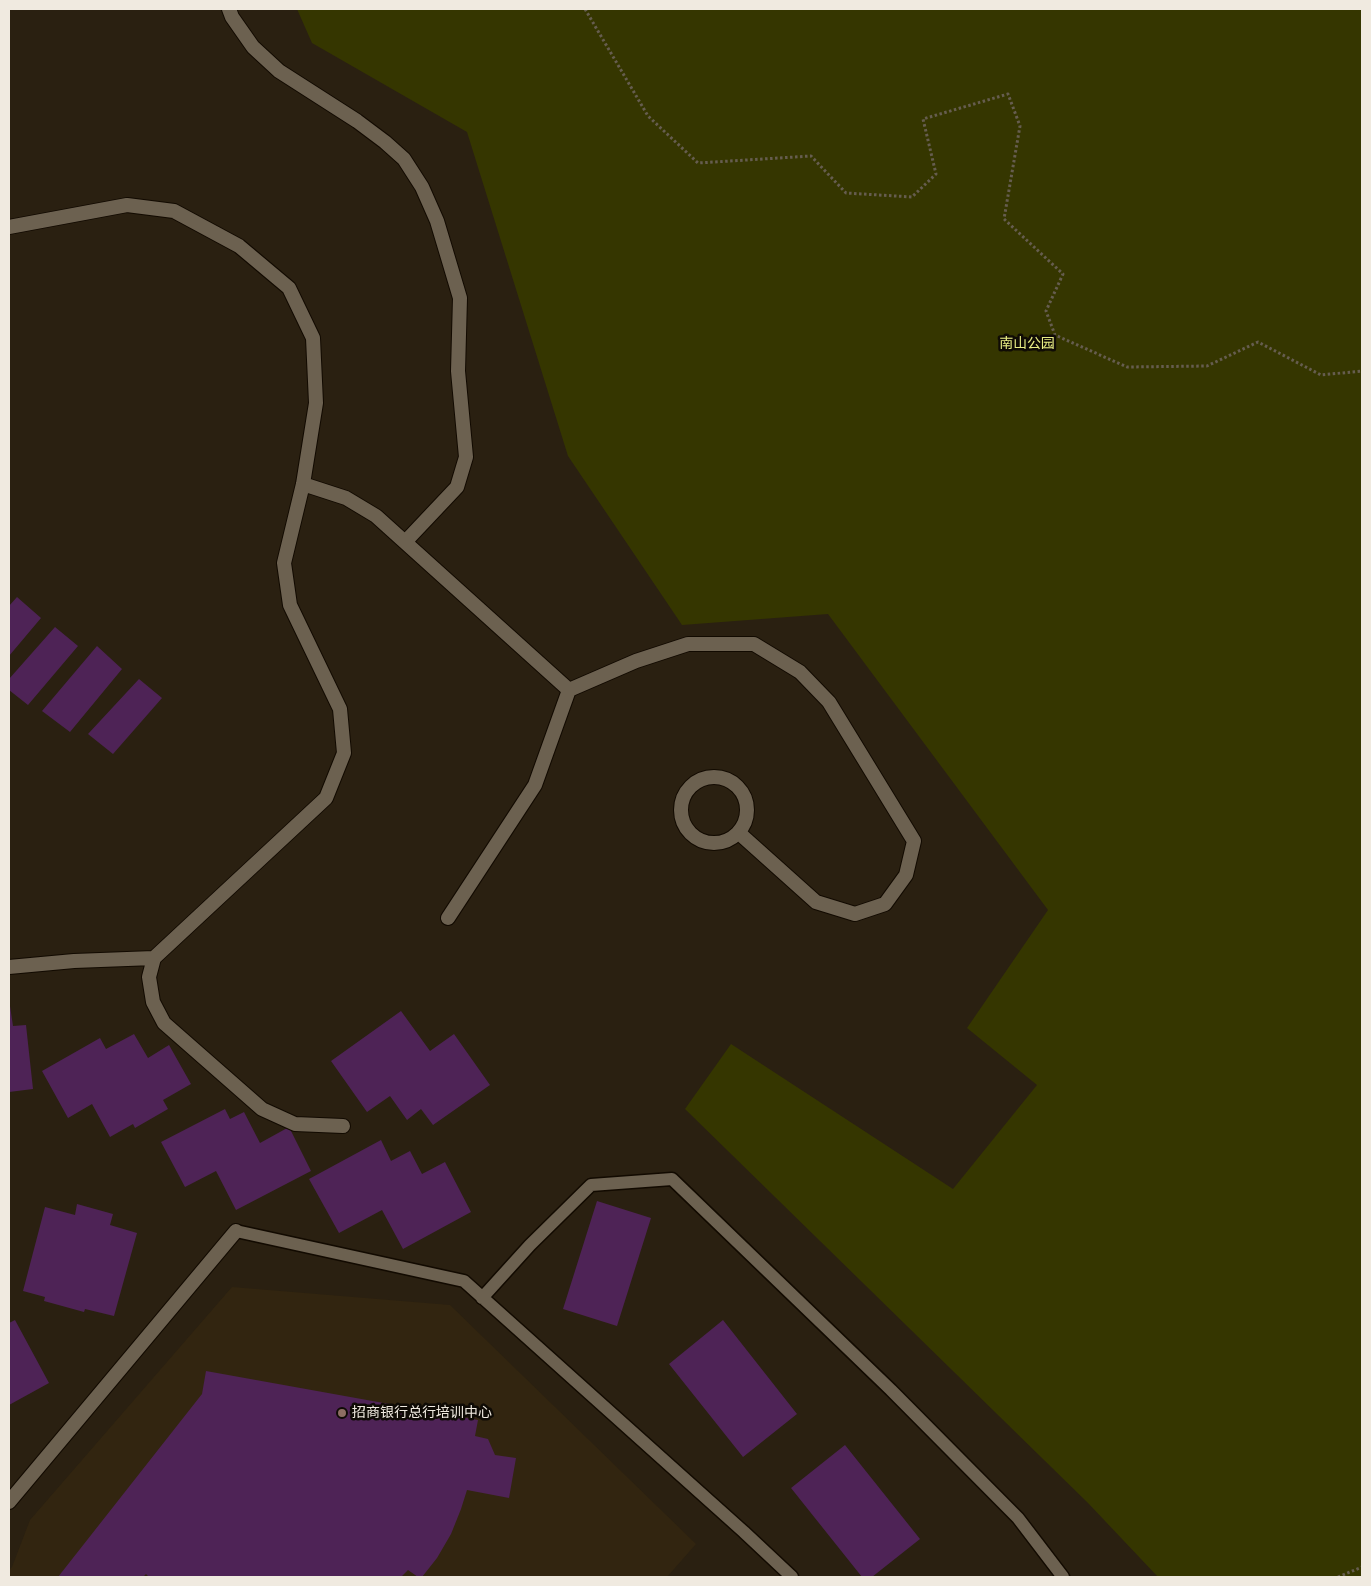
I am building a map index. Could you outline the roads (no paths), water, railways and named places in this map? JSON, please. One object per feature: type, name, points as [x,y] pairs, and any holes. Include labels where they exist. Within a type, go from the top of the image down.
[{"type":"street","points":[[229,9],[232,17],[253,47],[278,71],[357,121],[404,159],[422,187],[437,221],[460,298],[458,371],[460,412],[466,457],[457,487],[406,541]]},
{"type":"street","points":[[9,227],[127,206],[174,211],[239,246],[289,288],[314,338],[316,403],[303,484],[284,563],[290,605],[340,709],[344,753],[326,798],[154,958],[148,977],[152,1002],[164,1023],[262,1109],[295,1124],[343,1126]]},
{"type":"street","points":[[303,484],[346,498],[376,516],[406,541],[569,690]]},
{"type":"street","points":[[448,918],[535,785],[569,690],[636,661],[688,644],[754,644],[800,672],[829,702],[914,841],[906,875],[885,904],[855,914],[816,902],[739,833]]},
{"type":"street","points":[[705,778],[724,778],[735,784],[742,792],[747,804],[747,816],[739,833],[729,840],[718,844],[702,842],[693,836],[686,828],[682,818],[681,807],[687,791],[695,783],[705,778]]},
{"type":"street","points":[[9,967],[74,961],[154,958]]},
{"type":"street","points":[[10,1495],[236,1231]]},
{"type":"lane","points":[[482,1298],[530,1245],[592,1185],[672,1179],[891,1390],[1018,1518],[1063,1577]]},
{"type":"lane","points":[[236,1231],[464,1281],[792,1577]]},
{"type":"place","name":"招商银行总行培训中心","points":[[342,1413]]},
{"type":"park label","name":"南山公园","points":[[1027,344]]}]
